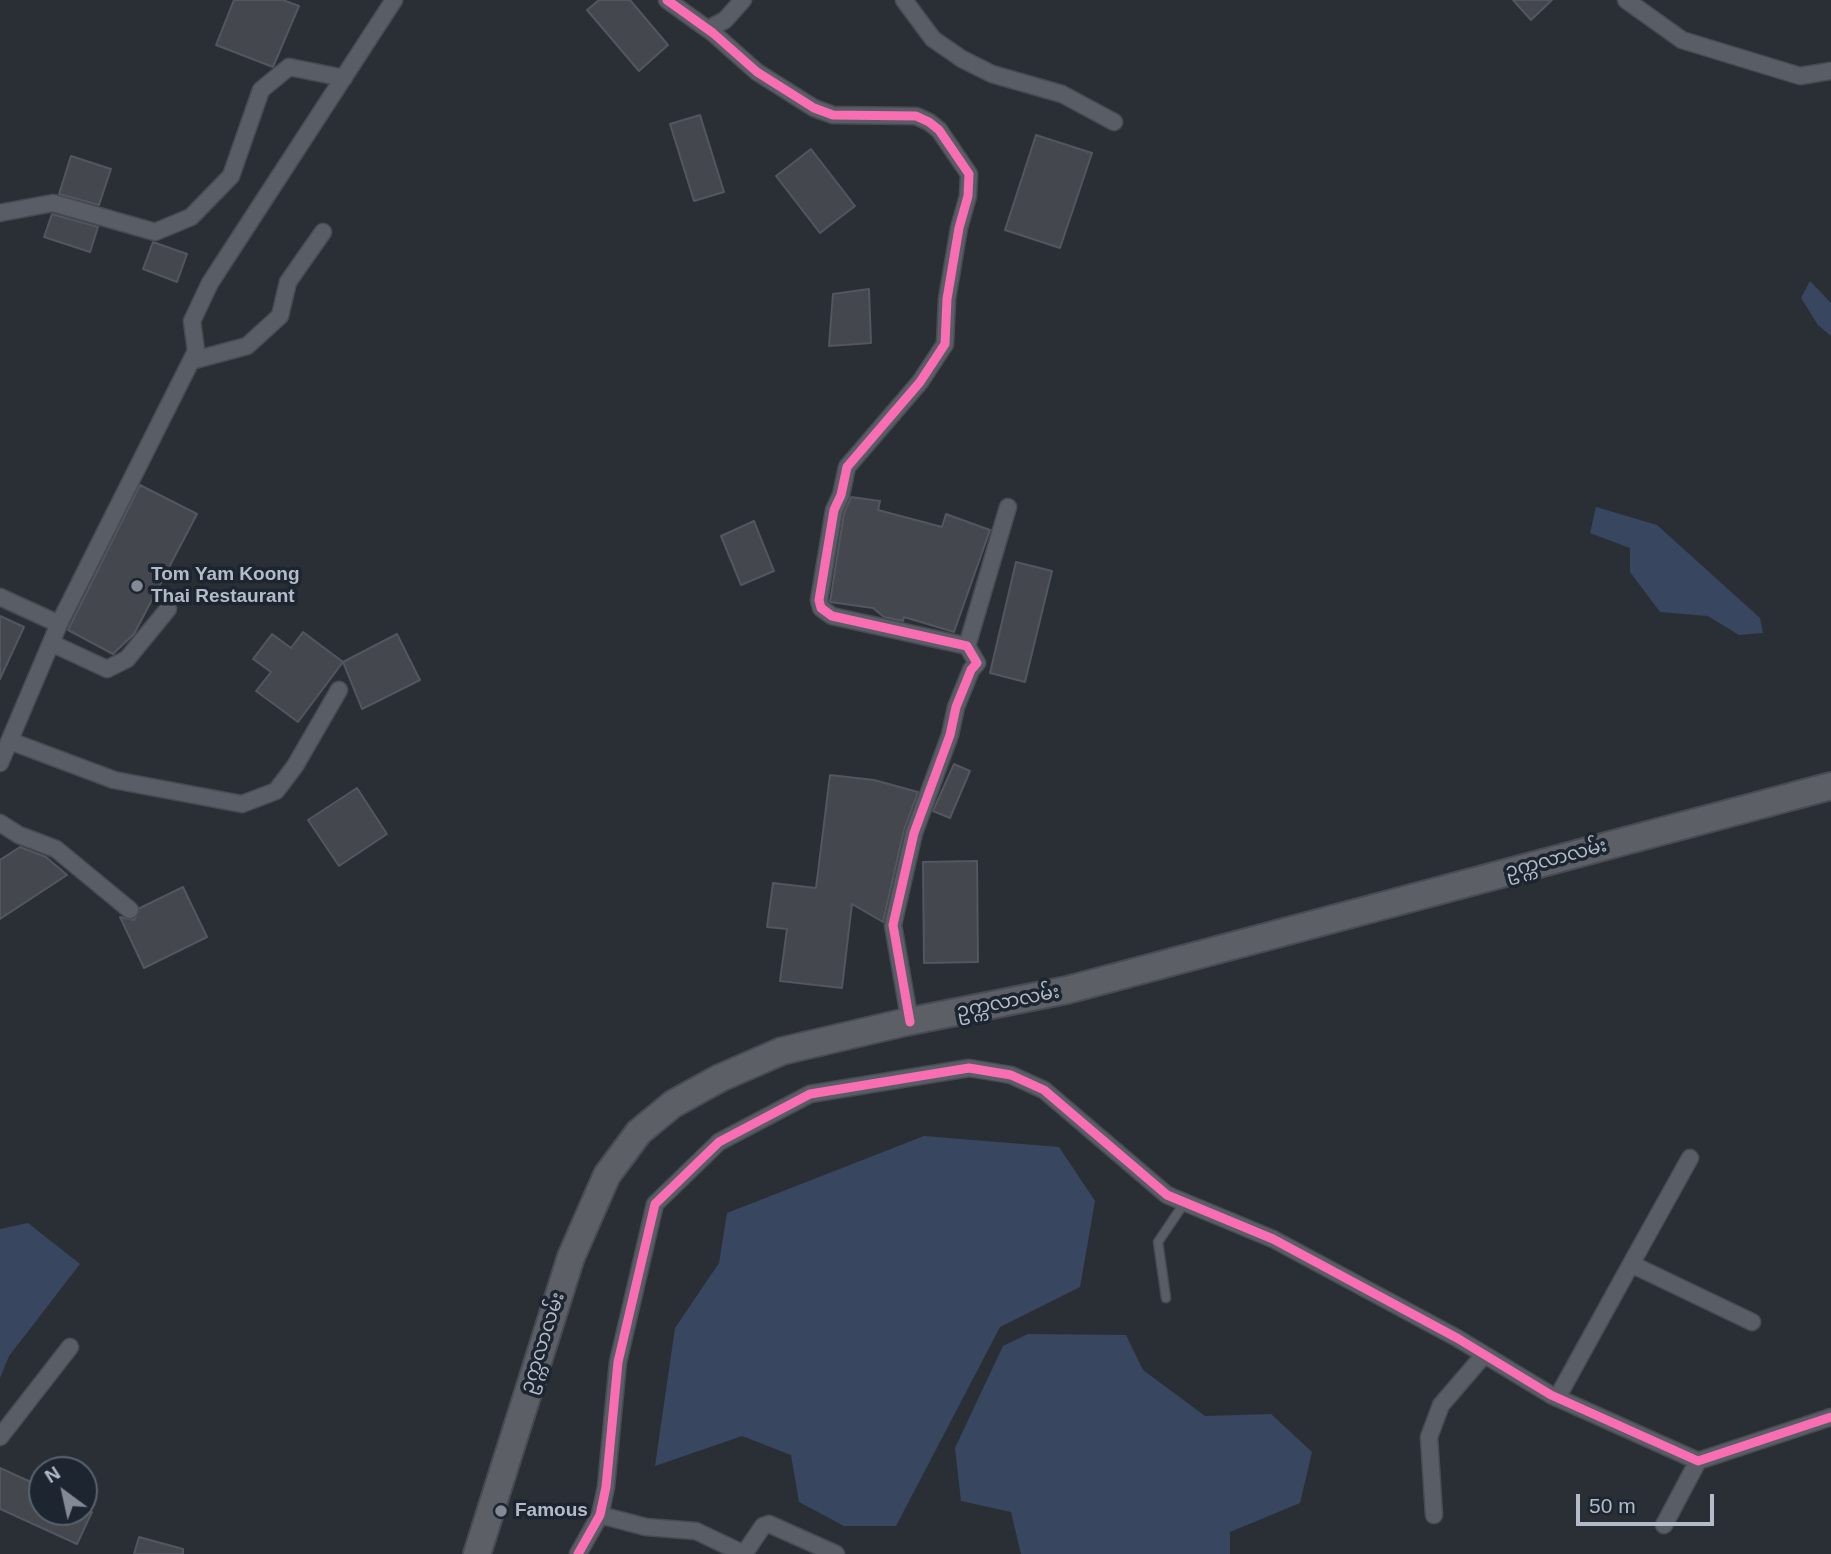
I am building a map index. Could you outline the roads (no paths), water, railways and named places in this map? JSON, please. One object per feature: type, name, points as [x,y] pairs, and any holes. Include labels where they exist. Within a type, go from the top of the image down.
[{"type":"main road","name":"ဥက္ကလာလမ်း","points":[[477,1554],[571,1257],[607,1175],[639,1132],[673,1104],[782,1051],[910,1021],[1068,990],[1831,786]]},
{"type":"street","points":[[0,763],[59,624],[196,351],[192,321],[210,283],[394,0]]},
{"type":"street","points":[[667,0],[708,29],[757,72],[814,108],[833,115],[916,116],[929,122],[939,130],[969,173],[968,196],[959,228],[947,299],[945,344],[919,382],[847,467],[841,495],[834,510],[819,600],[821,608],[832,616],[967,646]]},
{"type":"street","points":[[708,29],[725,20],[743,0]]},
{"type":"street","points":[[904,0],[933,39],[962,59],[992,74],[1062,93],[1115,122]]},
{"type":"street","points":[[1626,0],[1682,40],[1800,76],[1831,71]]},
{"type":"street","points":[[0,213],[53,203],[155,232],[191,217],[231,176],[261,90],[289,67],[344,78]]},
{"type":"street","points":[[191,361],[247,346],[280,316],[288,282],[323,232]]},
{"type":"street","points":[[910,1021],[893,925],[914,833],[950,735],[956,707],[971,670],[977,663],[967,646],[1008,507]]},
{"type":"street","points":[[0,597],[59,624]]},
{"type":"street","points":[[51,643],[107,669],[127,659],[168,609]]},
{"type":"street","points":[[10,741],[114,780],[242,804],[276,791],[295,766],[339,690]]},
{"type":"street","points":[[0,823],[19,835],[56,849],[130,910]]},
{"type":"street","points":[[578,1554],[600,1515],[606,1486],[618,1362],[655,1204],[719,1142],[810,1094],[970,1068],[1011,1075],[1044,1090],[1167,1195],[1273,1239],[1557,1398],[1698,1461],[1831,1418]]},
{"type":"street","points":[[1557,1398],[1690,1158]]},
{"type":"street","points":[[1631,1264],[1752,1322]]},
{"type":"street","points":[[0,1437],[70,1347]]},
{"type":"street","points":[[1434,1515],[1430,1437],[1441,1405],[1484,1355]]},
{"type":"street","points":[[1664,1525],[1698,1461]]},
{"type":"street","points":[[600,1515],[646,1527],[696,1531],[740,1552],[747,1551],[763,1526],[769,1524],[836,1554]]},
{"type":"lane","points":[[1166,1298],[1158,1242],[1185,1202]]},
{"type":"water","points":[[1810,281],[1831,303],[1831,336],[1818,325],[1801,298]]},
{"type":"water","points":[[1596,507],[1657,525],[1760,618],[1763,633],[1739,635],[1708,616],[1660,612],[1630,572],[1630,548],[1590,533]]},
{"type":"water","points":[[924,1136],[1059,1147],[1095,1201],[1080,1287],[1000,1327],[896,1526],[844,1526],[799,1502],[791,1455],[742,1436],[655,1466],[675,1328],[719,1263],[727,1213]]},
{"type":"water","points":[[28,1223],[80,1264],[9,1356],[0,1378],[0,1229]]},
{"type":"water","points":[[1028,1334],[1126,1335],[1143,1370],[1205,1416],[1271,1414],[1312,1452],[1300,1503],[1230,1532],[1230,1554],[1021,1554],[1011,1512],[961,1501],[955,1448],[1003,1346]]},
{"type":"place","name":"Tom Yam Koong Thai Restaurant","points":[[137,586]]},
{"type":"place","name":"Famous","points":[[501,1511]]}]
